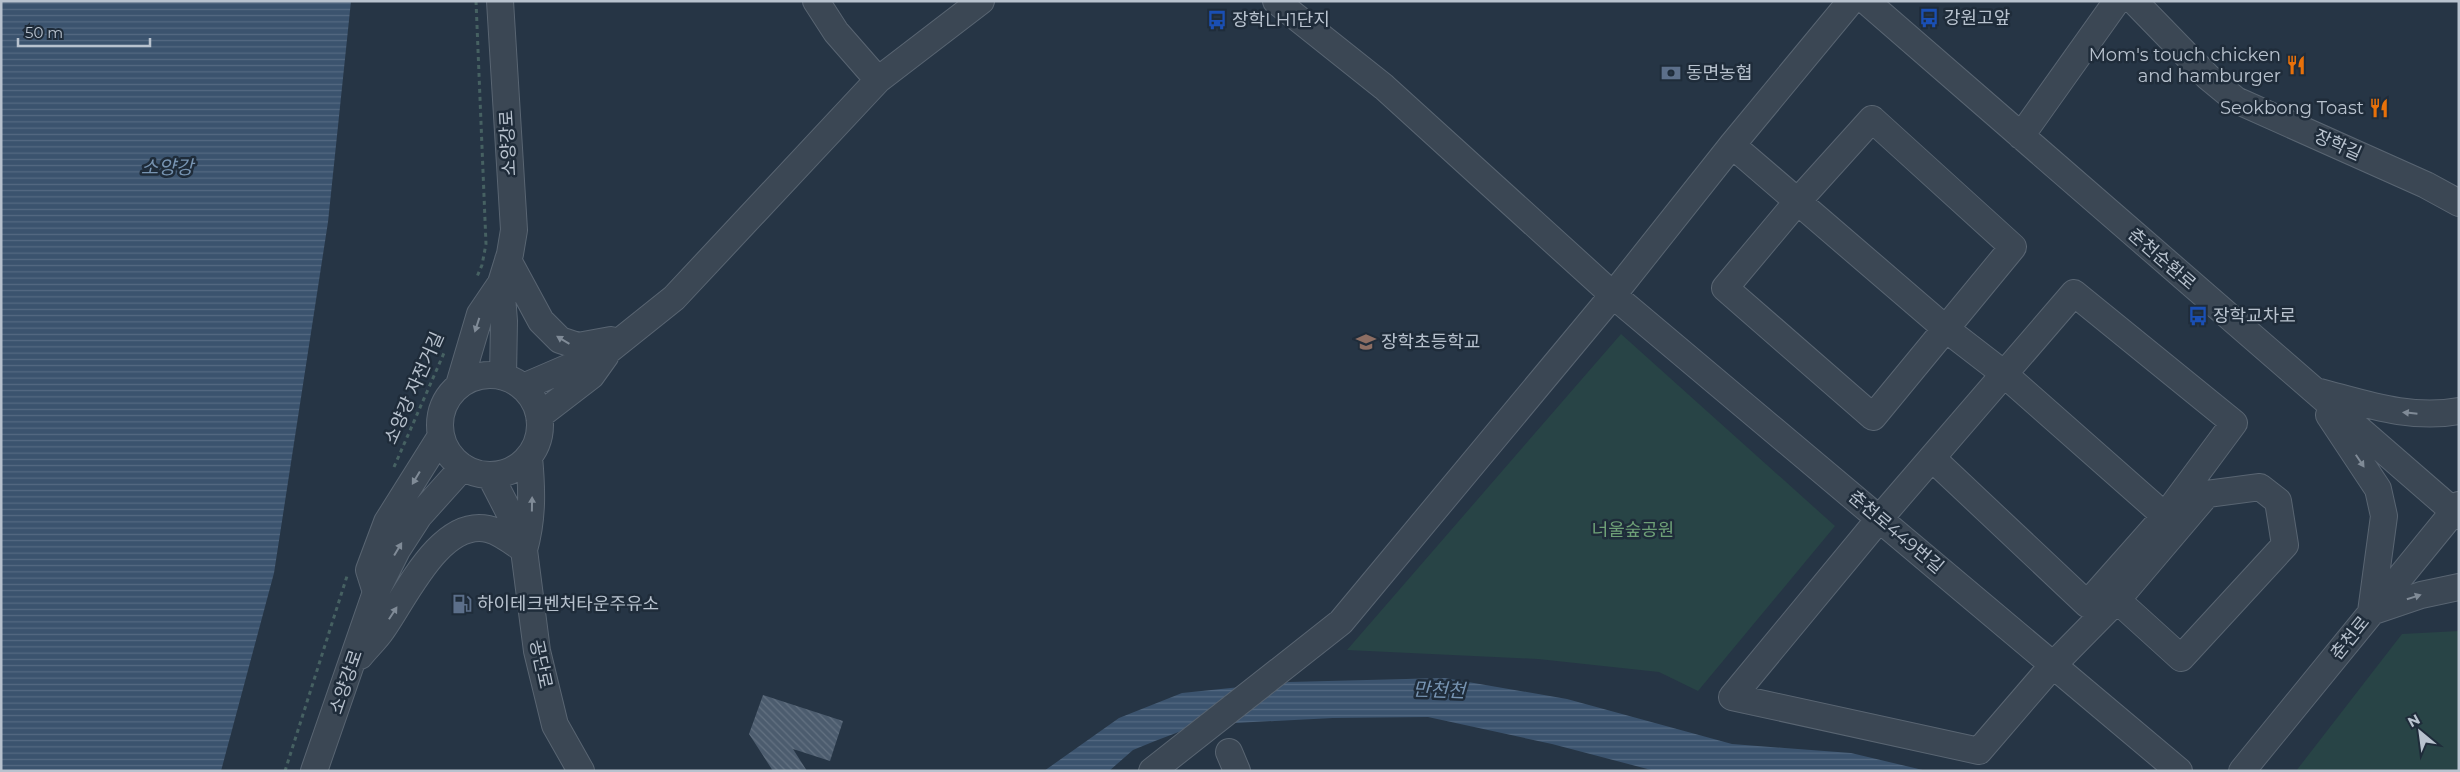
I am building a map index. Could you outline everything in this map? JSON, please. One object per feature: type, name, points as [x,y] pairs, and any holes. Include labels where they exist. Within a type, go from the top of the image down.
[{"type":"street","name":"소양강로","points":[[500,1],[514,230],[505,272],[504,329],[513,382]]},
{"type":"street","points":[[816,1],[836,32],[878,80]]},
{"type":"street","points":[[539,416],[590,376],[618,343],[674,298],[878,80],[981,1]]},
{"type":"street","name":"춘천로449번길","points":[[1276,1],[1384,88],[1613,295],[2178,771]]},
{"type":"street","points":[[1153,770],[1341,622],[1613,295],[1732,145],[1851,1]]},
{"type":"street","name":"춘천순환로","points":[[1866,1],[2314,391],[2457,511]]},
{"type":"street","points":[[2021,136],[2117,1]]},
{"type":"street","name":"장학길","points":[[2134,1],[2208,77],[2236,100],[2426,185],[2459,203]]},
{"type":"street","points":[[1872,119],[2013,247],[1873,417],[1725,288],[1797,202],[1872,119]]},
{"type":"street","points":[[1732,145],[1946,329],[2003,373],[2165,516]]},
{"type":"street","name":"소양강로","points":[[459,385],[480,314],[505,272]]},
{"type":"street","points":[[505,272],[541,321],[560,340],[570,345],[618,343]]},
{"type":"street","points":[[1932,459],[2087,604],[2165,516],[2234,423],[2074,294],[2003,373],[1732,697],[1979,751],[2053,665],[2117,600],[2207,494],[2260,487],[2278,502],[2285,544],[2181,658],[2117,600]]},
{"type":"street","points":[[513,382],[618,343]]},
{"type":"street","points":[[480,376],[513,382],[531,396],[539,416],[539,438],[529,457],[512,470],[490,475],[479,474],[463,467],[450,456],[441,436],[441,414],[448,398],[459,385],[480,376]]},
{"type":"street","points":[[2314,391],[2391,411],[2440,415],[2459,411]]},
{"type":"street","points":[[2314,391],[2378,489],[2384,516],[2371,612],[2421,595],[2459,588]]},
{"type":"street","points":[[376,592],[369,570],[375,550],[387,522],[441,436]]},
{"type":"street","name":"공단로","points":[[524,550],[531,526],[532,503],[529,457]]},
{"type":"street","name":"소양강로","points":[[314,771],[376,592],[397,550],[420,516],[463,467]]},
{"type":"street","name":"공단로","points":[[490,475],[510,514],[524,550],[536,652],[555,725],[582,771]]},
{"type":"street","name":"춘천로","points":[[2242,771],[2371,612],[2457,511]]},
{"type":"street","points":[[352,665],[382,631],[420,571],[446,540],[460,531],[488,529],[506,537],[524,550]]},
{"type":"path","points":[[474,282],[482,266],[486,244],[476,1]]},
{"type":"path","name":"소양강 자전거길","points":[[391,475],[446,349]]},
{"type":"path","points":[[285,771],[344,582],[352,564]]},
{"type":"green space","name":"너울숲공원","points":[[1621,334],[1835,526],[1698,691],[1659,672],[1538,659],[1347,650]]},
{"type":"green space","points":[[2459,631],[2459,771],[2296,771],[2402,634]]},
{"type":"water","name":"소양강","points":[[1,1],[351,1],[328,222],[274,573],[221,771],[1,771]]},
{"type":"water","name":"만천천","points":[[1445,678],[1567,699],[1732,744],[1851,753],[1927,771],[1655,771],[1552,744],[1428,717],[1333,718],[1234,723],[1184,730],[1133,750],[1109,771],[1044,771],[1119,718],[1182,693],[1289,682]]},
{"type":"building","points":[[763,695],[843,721],[830,761],[793,749],[807,771],[773,771],[749,734]]},
{"type":"place","name":"강원고앞","points":[[1929,18]]},
{"type":"place","name":"장학LH1단지","points":[[1217,20]]},
{"type":"place","name":"Mom's touch chicken and hamburger","points":[[2296,65]]},
{"type":"place","name":"동면농협","points":[[1671,73]]},
{"type":"place","name":"Seokbong Toast","points":[[2379,108]]},
{"type":"place","name":"장학교차로","points":[[2198,316]]},
{"type":"place","name":"장학초등학교","points":[[1366,342]]},
{"type":"place","name":"하이테크벤처타운주유소","points":[[462,604]]}]
